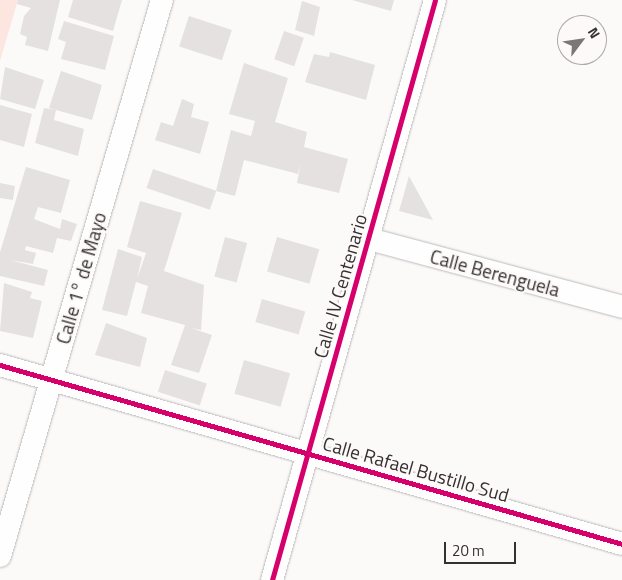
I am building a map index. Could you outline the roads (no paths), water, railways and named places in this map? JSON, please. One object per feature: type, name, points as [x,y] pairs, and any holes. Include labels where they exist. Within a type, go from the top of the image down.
[{"type":"street","name":"Calle 1° de Mayo","points":[[0,556],[162,0]]},
{"type":"street","name":"Calle IV Centenario","points":[[272,580],[435,0]]},
{"type":"street","name":"Calle Berenguela","points":[[369,240],[622,306]]},
{"type":"street","name":"Calle Rafael Bustillo Sud","points":[[0,365],[308,452],[622,544]]}]
